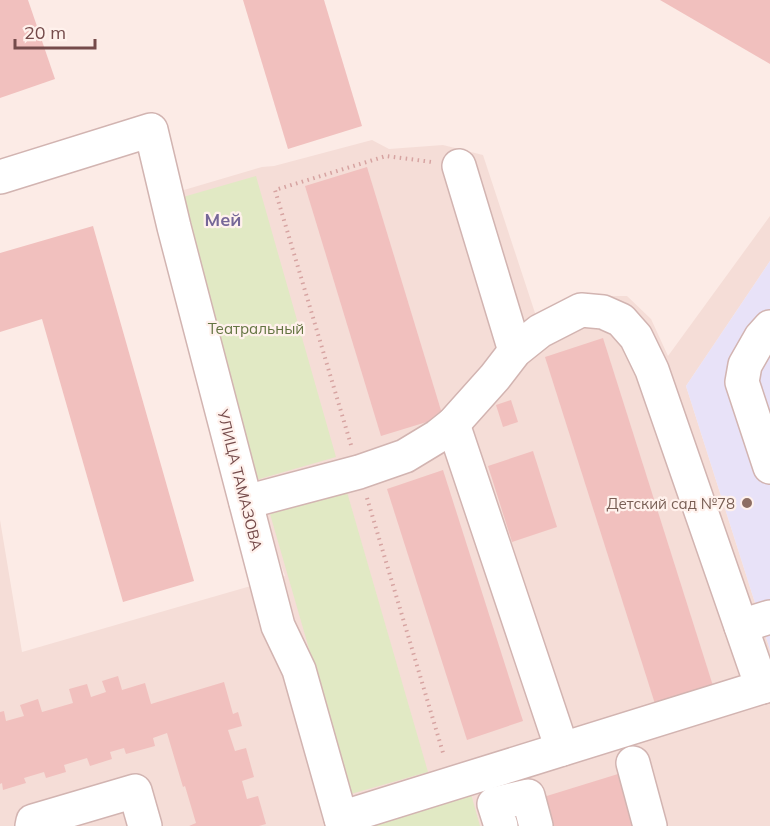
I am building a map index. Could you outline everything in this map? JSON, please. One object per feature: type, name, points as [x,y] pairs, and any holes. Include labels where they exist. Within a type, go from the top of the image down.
[{"type":"street","name":"УЛИЦА ТАМАЗОВА","points":[[0,177],[151,130],[278,626],[299,670],[342,822]]},
{"type":"street","points":[[459,166],[515,351]]},
{"type":"street","points":[[246,502],[359,472],[405,456],[453,424],[515,351],[540,331],[581,310],[603,312],[621,320],[636,337],[652,370],[756,622],[766,686],[479,775],[342,822]]},
{"type":"street","points":[[770,327],[760,337],[746,365],[742,382],[770,467]]},
{"type":"street","points":[[453,424],[562,749]]},
{"type":"street","points":[[633,764],[650,826]]},
{"type":"street","points":[[32,826],[33,821],[135,791],[145,826]]},
{"type":"street","points":[[501,826],[494,804],[528,796],[536,826]]},
{"type":"path","points":[[459,166],[386,156],[275,190],[445,760],[479,775]]},
{"type":"shaded area","points":[[372,140],[389,149],[443,145],[483,155],[537,319],[597,296],[627,296],[651,319],[668,356],[770,216],[770,261],[686,386],[770,650],[770,826],[0,826],[0,520],[22,652],[285,576],[150,200],[262,167],[274,166]]},
{"type":"shaded area","name":"Детский сад №78","points":[[770,261],[770,650],[686,386]]},
{"type":"green space","name":"Театральный","points":[[256,176],[336,457],[256,480],[176,199]]},
{"type":"green space","points":[[347,492],[428,772],[351,794],[270,514]]},
{"type":"green space","points":[[471,794],[480,826],[363,826]]},
{"type":"building","points":[[0,0],[28,0],[55,79],[0,98]]},
{"type":"building","points":[[243,0],[324,0],[362,126],[288,149]]},
{"type":"building","points":[[660,0],[770,0],[770,64]]},
{"type":"building","points":[[367,167],[443,417],[381,436],[305,186]]},
{"type":"building","points":[[93,226],[194,581],[123,602],[42,319],[0,332],[0,253]]},
{"type":"building","points":[[603,338],[714,689],[656,707],[545,357]]},
{"type":"building","points":[[511,400],[518,422],[503,427],[496,405]]},
{"type":"building","points":[[533,451],[557,527],[512,542],[488,466]]},
{"type":"building","points":[[443,470],[523,721],[467,740],[387,489]]},
{"type":"building","points":[[118,676],[122,690],[145,683],[151,704],[224,682],[233,714],[238,712],[242,726],[228,730],[235,751],[246,748],[254,777],[242,781],[247,799],[258,796],[266,824],[259,826],[189,826],[196,823],[167,733],[153,738],[155,746],[126,754],[124,748],[110,752],[112,759],[90,766],[87,758],[64,765],[66,772],[46,778],[44,772],[24,778],[26,783],[3,790],[2,783],[0,784],[0,712],[4,711],[6,721],[24,716],[20,705],[38,699],[42,712],[73,703],[69,689],[87,684],[91,697],[106,692],[102,681]]},
{"type":"building","points":[[618,774],[634,826],[545,826],[537,799]]},
{"type":"place","name":"Детский сад №78","points":[[747,503]]},
{"type":"district","name":"Мей","points":[[223,219]]}]
